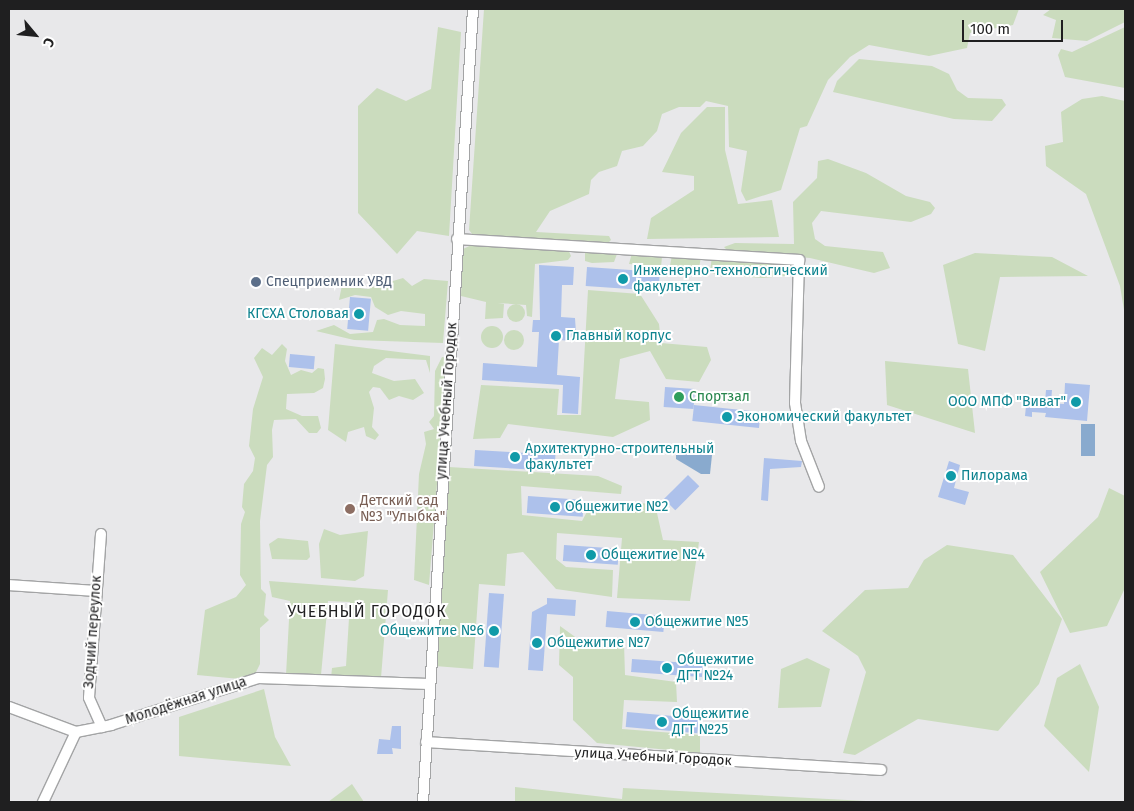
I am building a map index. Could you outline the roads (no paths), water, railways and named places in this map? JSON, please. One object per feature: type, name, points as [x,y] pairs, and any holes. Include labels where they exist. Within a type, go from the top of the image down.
[{"type":"street","name":"улица Учебный Городок","points":[[423,802],[473,9]]},
{"type":"street","points":[[458,239],[799,260],[795,403],[801,441],[820,487]]},
{"type":"street","name":"Зодчий переулок","points":[[101,534],[95,591],[89,698],[102,727]]},
{"type":"street","points":[[9,586],[95,591]]},
{"type":"street","name":"Молодёжная улица","points":[[76,732],[102,727],[258,678],[429,684]]},
{"type":"street","points":[[9,707],[76,732],[43,802]]},
{"type":"street","name":"улица Учебный Городок","points":[[426,742],[881,770]]},
{"type":"water","points":[[1081,424],[1095,424],[1095,456],[1081,456]]},
{"type":"water","points":[[680,450],[712,455],[710,474],[701,474],[676,459],[676,452]]},
{"type":"place","name":"Инженерно-технологический факультет","points":[[623,279]]},
{"type":"place","name":"Спецприемник УВД","points":[[256,282]]},
{"type":"place","name":"КГСХА Столовая","points":[[359,314]]},
{"type":"place","name":"Главный корпус","points":[[556,336]]},
{"type":"place","name":"Спортзал","points":[[679,397]]},
{"type":"place","name":"ООО МПФ \"Виват\"","points":[[1076,402]]},
{"type":"place","name":"Экономический факультет","points":[[727,417]]},
{"type":"place","name":"Архитектурно-строительный факультет","points":[[515,457]]},
{"type":"place","name":"Пилорама","points":[[951,476]]},
{"type":"place","name":"Общежитие №2","points":[[555,507]]},
{"type":"place","name":"Детский сад №3 \"Улыбка\"","points":[[350,509]]},
{"type":"place","name":"Общежитие №4","points":[[591,555]]},
{"type":"place","name":"Общежитие №5","points":[[635,622]]},
{"type":"place","name":"Общежитие №6","points":[[494,631]]},
{"type":"place","name":"Общежитие №7","points":[[537,643]]},
{"type":"place","name":"Общежитие ДГТ №24","points":[[667,668]]},
{"type":"place","name":"Общежитие ДГТ №25","points":[[662,722]]},
{"type":"district","name":"УЧЕБНЫЙ ГОРОДОК","points":[[367,612]]}]
